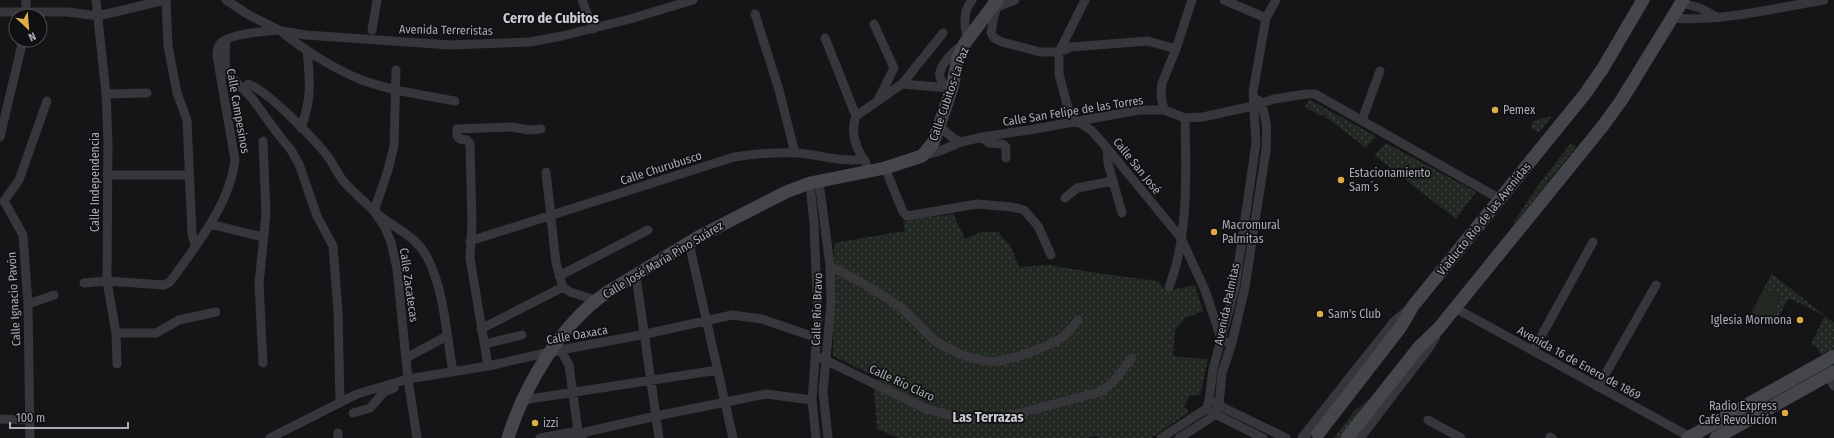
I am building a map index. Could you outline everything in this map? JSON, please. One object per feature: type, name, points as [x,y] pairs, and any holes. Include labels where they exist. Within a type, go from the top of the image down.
[{"type":"main road","name":"Viaducto Río de las Avenidas","points":[[1310,436],[1400,328],[1413,306],[1604,68],[1643,0]]},
{"type":"main road","points":[[1347,438],[1419,347],[1438,329],[1602,127],[1621,101],[1682,2]]},
{"type":"main road","name":"Calle Cubitos-La Paz","points":[[885,168],[922,156],[934,143],[948,88],[958,58],[966,42],[996,4]]},
{"type":"main road","name":"Calle José María Pino Suárez","points":[[508,438],[523,400],[577,317],[595,300],[689,243],[744,212],[814,182],[885,168]]},
{"type":"main road","points":[[1690,438],[1834,356]]},
{"type":"main road","points":[[1716,438],[1832,378]]},
{"type":"street","name":"Calle Independencia","points":[[96,0],[106,94],[108,141],[107,281],[116,333],[117,364]]},
{"type":"street","points":[[48,13],[68,12],[98,16],[166,0],[168,46],[177,93],[187,120],[188,175],[194,246]]},
{"type":"street","name":"Avenida Terreristas","points":[[226,0],[249,15],[280,30],[306,35],[450,45],[530,42],[593,29],[693,0]]},
{"type":"street","points":[[372,30],[377,0]]},
{"type":"street","points":[[582,0],[593,29]]},
{"type":"street","points":[[966,42],[964,24],[967,6],[972,0]]},
{"type":"street","points":[[1015,0],[996,4],[991,33],[994,38],[1002,42],[1040,52],[1059,52],[1071,47],[1148,41],[1176,49]]},
{"type":"street","name":"Calle San José","points":[[1086,0],[1059,52],[1059,74],[1069,112],[1077,121],[1092,131],[1107,148],[1180,238],[1205,290],[1222,341]]},
{"type":"street","points":[[1164,110],[1161,96],[1162,83],[1176,49],[1192,0]]},
{"type":"street","points":[[1226,0],[1266,18]]},
{"type":"street","name":"Avenida Palmitas","points":[[1208,405],[1213,369],[1222,341],[1234,288],[1256,143],[1257,105],[1253,92],[1266,18],[1276,0]]},
{"type":"street","points":[[1672,18],[1694,20],[1824,0]]},
{"type":"street","points":[[1682,2],[1700,8],[1717,17]]},
{"type":"street","points":[[755,14],[779,90],[795,153]]},
{"type":"street","points":[[874,24],[894,68],[878,100]]},
{"type":"street","points":[[340,402],[338,312],[333,246],[317,216],[299,164],[295,157],[251,97],[226,69],[224,58],[226,40],[241,34],[280,30],[307,50],[362,79],[396,90],[456,101]]},
{"type":"street","points":[[872,170],[857,146],[853,133],[853,123],[856,116],[902,84],[943,33]]},
{"type":"street","points":[[825,38],[856,116]]},
{"type":"street","name":"Calle Campesinos","points":[[84,283],[107,281],[164,284],[170,282],[210,224],[224,196],[234,170],[235,160],[217,56],[220,43],[226,40]]},
{"type":"street","points":[[0,137],[21,48]]},
{"type":"street","points":[[301,128],[308,111],[311,88],[307,50]]},
{"type":"street","points":[[374,211],[388,170],[394,146],[396,70]]},
{"type":"street","points":[[1380,71],[1362,120],[1500,199]]},
{"type":"street","points":[[248,84],[263,91],[327,156],[344,181],[374,211],[412,238],[428,259],[440,295],[453,372]]},
{"type":"street","points":[[902,84],[948,88]]},
{"type":"street","points":[[106,94],[146,93]]},
{"type":"street","name":"Calle San Felipe de las Torres","points":[[922,156],[940,151],[961,142],[982,137],[1139,110],[1164,110],[1184,118],[1203,117],[1257,105],[1274,99],[1306,94],[1315,94],[1362,120]]},
{"type":"street","name":"Calle Ignacio Pavón","points":[[30,438],[28,304],[23,235],[4,200],[19,180],[47,101]]},
{"type":"street","name":"Avenida Palmitas","points":[[1217,410],[1222,374],[1232,343],[1245,287],[1266,150],[1267,132],[1264,110],[1257,105]]},
{"type":"street","points":[[1169,287],[1173,277],[1180,238],[1186,174],[1184,118]]},
{"type":"street","points":[[939,126],[952,138],[961,142]]},
{"type":"street","points":[[488,366],[470,258],[472,223],[470,144],[467,140],[460,139],[457,136],[457,129],[512,127],[529,130],[541,129]]},
{"type":"street","points":[[982,137],[989,143],[1003,144],[1006,148],[1006,158]]},
{"type":"street","points":[[263,141],[266,214],[259,284],[263,363]]},
{"type":"street","points":[[1107,148],[1108,163],[1122,213]]},
{"type":"street","name":"Calle Churubusco","points":[[470,241],[550,217],[734,157],[758,154],[795,153],[851,161],[864,159]]},
{"type":"street","points":[[885,168],[903,212],[907,216],[977,204],[996,204],[1024,210],[1038,226],[1051,255]]},
{"type":"street","points":[[546,172],[550,217],[559,276],[563,287],[570,292],[595,300]]},
{"type":"street","points":[[107,176],[188,175]]},
{"type":"street","points":[[1065,198],[1077,188],[1113,181]]},
{"type":"street","name":"Calle Río Bravo","points":[[814,182],[830,266],[831,302],[824,403],[828,438]]},
{"type":"street","name":"Calle Río Bravo","points":[[814,182],[818,338],[815,355],[812,400],[816,438]]},
{"type":"street","name":"Calle Zacatecas","points":[[374,211],[384,226],[391,242],[397,269],[408,381],[416,438]]},
{"type":"street","points":[[210,224],[263,237]]},
{"type":"street","points":[[559,276],[648,230]]},
{"type":"street","points":[[1533,351],[1593,242]]},
{"type":"street","points":[[689,243],[733,438]]},
{"type":"street","points":[[830,266],[854,278],[897,305],[935,341],[950,350],[974,360],[992,362],[1002,361],[1052,344],[1063,338],[1078,320]]},
{"type":"street","points":[[636,276],[646,334],[659,438]]},
{"type":"street","points":[[1598,387],[1656,285]]},
{"type":"street","points":[[482,329],[563,287]]},
{"type":"street","points":[[28,304],[54,295]]},
{"type":"street","name":"Avenida 16 de Enero de 1869","points":[[1455,308],[1690,438]]},
{"type":"street","points":[[116,333],[156,333],[179,320],[216,312]]},
{"type":"street","name":"Calle Oaxaca","points":[[270,438],[356,394],[408,381],[646,334],[732,314],[762,319],[818,338]]},
{"type":"street","points":[[1359,438],[1426,349],[1438,329]]},
{"type":"street","points":[[485,344],[522,335]]},
{"type":"street","points":[[406,358],[447,336]]},
{"type":"street","points":[[1222,341],[1232,343]]},
{"type":"street","points":[[555,352],[569,365],[578,435]]},
{"type":"street","name":"Calle Río Claro","points":[[815,355],[826,359],[924,408],[960,418],[1009,416],[1100,392],[1113,382],[1132,358]]},
{"type":"street","points":[[523,400],[651,379],[718,370]]},
{"type":"street","points":[[353,413],[370,408],[384,392],[408,381]]},
{"type":"street","points":[[540,438],[578,435],[656,416],[766,394],[812,400]]},
{"type":"street","points":[[1161,438],[1208,405],[1263,438]]},
{"type":"street","points":[[1179,438],[1217,410]]},
{"type":"street","points":[[1217,410],[1286,438]]},
{"type":"street","points":[[0,419],[30,420]]},
{"type":"street","points":[[1428,420],[1461,438]]},
{"type":"shaded area","points":[[1310,100],[1376,136],[1366,148],[1322,114],[1320,116],[1305,106]]},
{"type":"shaded area","points":[[1552,116],[1539,132],[1531,128],[1533,121]]},
{"type":"shaded area","points":[[1386,143],[1476,192],[1456,219],[1374,155]]},
{"type":"shaded area","points":[[1571,143],[1576,147],[1515,223],[1513,223],[1537,187]]},
{"type":"shaded area","points":[[953,214],[965,239],[981,232],[998,232],[1011,247],[1019,267],[1049,265],[1158,281],[1164,289],[1176,289],[1195,285],[1203,311],[1185,318],[1175,331],[1173,355],[1176,357],[1208,359],[1200,395],[1190,395],[1184,406],[1189,412],[1151,438],[1098,438],[1097,436],[1086,438],[899,438],[877,429],[874,392],[878,378],[833,356],[834,243],[905,231],[903,221]]},
{"type":"shaded area","points":[[1772,274],[1834,323],[1834,348],[1821,355],[1816,347],[1811,344],[1825,316],[1789,298],[1774,324],[1768,322],[1781,297],[1764,288]]},
{"type":"shaded area","points":[[1764,288],[1781,297],[1768,322],[1751,313]]},
{"type":"shaded area","points":[[1834,363],[1834,368],[1714,436],[1710,433]]},
{"type":"shaded area","points":[[1375,395],[1343,438],[1334,438],[1355,410]]},
{"type":"place","name":"Pemex","points":[[1495,110]]},
{"type":"place","name":"Estacionamiento Sam´s","points":[[1341,180]]},
{"type":"place","name":"Macromural Palmitas","points":[[1214,232]]},
{"type":"place","name":"Sam's Club","points":[[1320,314]]},
{"type":"place","name":"Iglesia Mormona","points":[[1800,320]]},
{"type":"place","name":"Radio Express Café Revolución","points":[[1785,413]]},
{"type":"place","name":"izzi","points":[[535,423]]},
{"type":"district","name":"Cerro de Cubitos","points":[[551,18]]},
{"type":"district","name":"Las Terrazas","points":[[988,417]]}]
